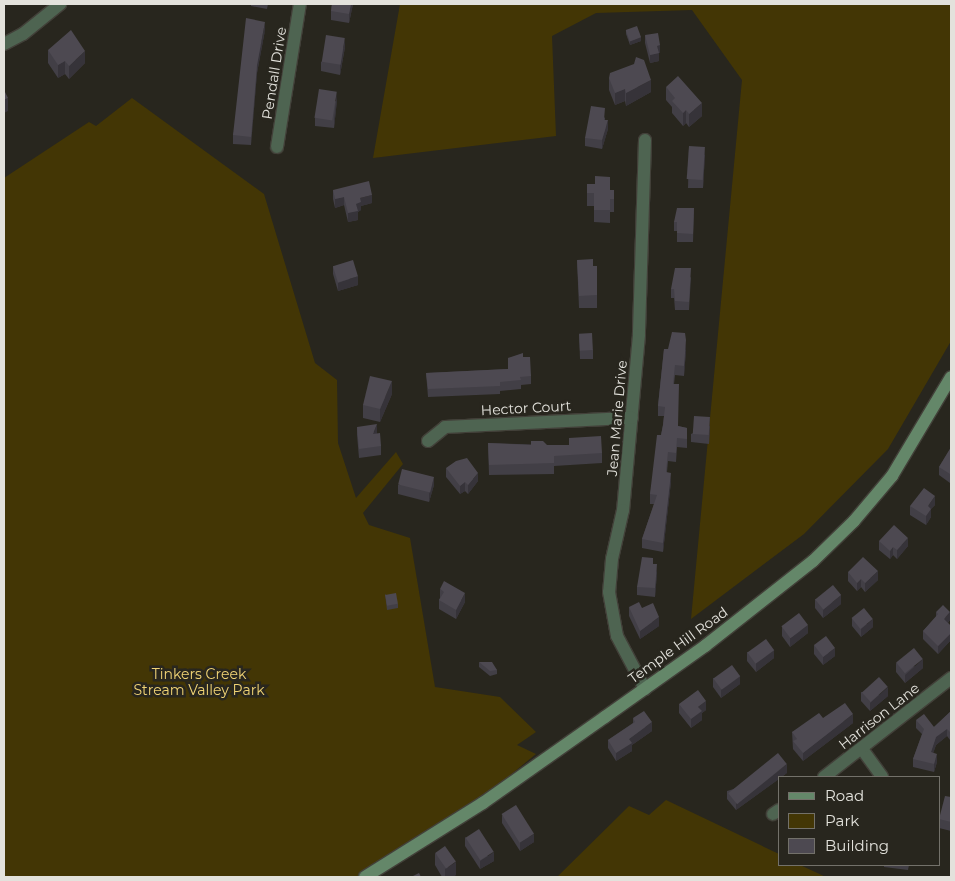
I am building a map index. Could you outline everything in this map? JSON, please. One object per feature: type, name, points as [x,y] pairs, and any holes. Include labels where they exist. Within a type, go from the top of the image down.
[{"type":"main road","name":"Temple Hill Road","points":[[365,877],[484,802],[645,689],[782,586],[854,521],[892,476],[951,377]]},
{"type":"street","points":[[4,44],[23,34],[60,4]]},
{"type":"street","name":"Pendall Drive","points":[[277,147],[300,4]]},
{"type":"street","name":"Jean Marie Drive","points":[[645,140],[640,335],[623,510],[612,559],[609,592],[617,636],[645,689]]},
{"type":"street","name":"Hector Court","points":[[428,441],[444,427],[632,418]]},
{"type":"street","name":"Harrison Lane","points":[[825,776],[951,678]]},
{"type":"street","points":[[862,749],[881,776]]},
{"type":"green space","points":[[400,4],[951,4],[951,341],[888,449],[804,534],[691,619],[742,80],[692,10],[596,13],[552,36],[556,136],[373,158]]},
{"type":"green space","name":"Tinkers Creek Stream Valley Park","points":[[132,98],[264,194],[315,363],[337,380],[338,443],[356,498],[396,452],[403,464],[363,513],[369,525],[410,538],[435,687],[500,697],[536,732],[517,745],[536,754],[492,790],[359,877],[4,877],[4,178],[89,122],[96,126]]},
{"type":"green space","points":[[666,800],[778,854],[778,866],[802,866],[826,877],[557,877],[629,806],[649,815]]},
{"type":"building","points":[[332,4],[351,4],[349,14],[331,11]]},
{"type":"building","points":[[246,18],[265,22],[257,65],[251,137],[233,135]]},
{"type":"building","points":[[637,26],[641,37],[630,41],[626,30]]},
{"type":"building","points":[[71,30],[85,51],[69,66],[65,61],[58,65],[48,50]]},
{"type":"building","points":[[658,33],[660,45],[657,46],[659,53],[650,55],[645,35]]},
{"type":"building","points":[[326,35],[345,38],[341,65],[322,62]]},
{"type":"building","points":[[636,57],[644,60],[651,80],[626,93],[625,89],[615,93],[609,78],[610,73],[634,64]]},
{"type":"building","points":[[678,76],[702,103],[689,114],[686,110],[683,113],[672,101],[675,98],[666,87]]},
{"type":"building","points":[[319,89],[337,92],[332,120],[314,118]]},
{"type":"building","points":[[4,90],[8,98],[4,100]]},
{"type":"building","points":[[591,106],[605,108],[604,120],[608,120],[602,140],[585,138]]},
{"type":"building","points":[[689,146],[705,147],[703,180],[687,179]]},
{"type":"building","points":[[595,176],[610,177],[610,190],[614,190],[614,199],[610,199],[610,210],[594,210],[594,193],[587,193],[587,184],[595,184]]},
{"type":"building","points":[[369,181],[372,195],[360,198],[361,202],[356,204],[358,211],[348,213],[344,197],[335,199],[333,190]]},
{"type":"building","points":[[677,208],[694,208],[693,234],[677,233],[677,222],[674,222]]},
{"type":"building","points":[[593,259],[593,266],[597,266],[597,295],[579,296],[577,260]]},
{"type":"building","points":[[353,260],[358,276],[338,282],[333,266]]},
{"type":"building","points":[[675,268],[691,268],[689,302],[675,301],[674,289],[671,289]]},
{"type":"building","points":[[672,332],[685,333],[686,340],[684,366],[675,365],[673,384],[679,384],[678,426],[687,428],[687,439],[677,438],[676,453],[668,452],[666,472],[671,473],[663,543],[642,539],[657,495],[650,494],[657,435],[661,435],[665,407],[658,406],[664,349],[668,349]]},
{"type":"building","points":[[592,333],[593,350],[580,351],[579,334]]},
{"type":"building","points":[[523,353],[523,357],[530,357],[531,376],[520,377],[521,380],[500,382],[500,386],[428,389],[426,373],[508,369],[508,358]]},
{"type":"building","points":[[370,376],[392,381],[380,409],[363,405]]},
{"type":"building","points":[[694,416],[710,417],[709,435],[693,434]]},
{"type":"building","points":[[377,424],[373,434],[380,433],[381,446],[359,449],[357,427]]},
{"type":"building","points":[[601,436],[602,453],[554,456],[554,463],[489,465],[488,443],[531,445],[531,441],[543,441],[547,445],[569,445],[569,438]]},
{"type":"building","points":[[951,447],[951,472],[950,474],[939,467]]},
{"type":"building","points":[[467,458],[478,473],[468,485],[465,482],[460,486],[446,468],[456,461]]},
{"type":"building","points":[[402,469],[434,477],[430,493],[398,485]]},
{"type":"building","points":[[924,488],[935,496],[928,506],[931,509],[926,516],[910,506]]},
{"type":"building","points":[[894,525],[908,538],[897,550],[893,547],[890,551],[879,541]]},
{"type":"building","points":[[642,557],[653,558],[653,564],[657,564],[655,588],[637,587]]},
{"type":"building","points":[[863,557],[878,571],[865,583],[861,579],[857,583],[848,572]]},
{"type":"building","points":[[444,581],[465,593],[456,610],[439,600],[444,592],[440,589]]},
{"type":"building","points":[[833,585],[841,595],[823,610],[815,599]]},
{"type":"building","points":[[396,593],[398,604],[387,606],[385,595]]},
{"type":"building","points":[[639,602],[642,608],[653,603],[659,617],[640,631],[629,607]]},
{"type":"building","points":[[943,605],[950,612],[944,619],[951,626],[951,633],[938,646],[923,631],[938,614],[936,612]]},
{"type":"building","points":[[864,608],[873,619],[860,629],[852,618]]},
{"type":"building","points":[[799,613],[808,625],[790,638],[781,626]]},
{"type":"building","points":[[826,636],[835,648],[823,657],[814,645]]},
{"type":"building","points":[[766,639],[774,650],[756,664],[747,653]]},
{"type":"building","points":[[914,648],[923,659],[905,673],[896,662]]},
{"type":"building","points":[[479,662],[492,662],[497,670],[490,671]]},
{"type":"building","points":[[732,665],[740,676],[722,690],[713,679]]},
{"type":"building","points":[[879,677],[888,687],[871,702],[862,692]]},
{"type":"building","points":[[698,690],[706,701],[698,707],[702,711],[691,719],[679,704]]},
{"type":"building","points":[[845,703],[853,714],[803,753],[793,741],[797,739],[792,732],[819,713],[823,718]]},
{"type":"building","points":[[644,711],[652,722],[629,739],[632,743],[616,753],[608,740],[635,722],[633,718]]},
{"type":"building","points":[[951,711],[951,731],[947,729],[936,737],[931,752],[937,754],[934,764],[913,759],[924,729],[916,720],[924,714],[934,727]]},
{"type":"building","points":[[778,753],[787,764],[737,804],[728,793]]},
{"type":"building","points":[[945,796],[951,797],[951,822],[940,819]]},
{"type":"building","points":[[516,805],[534,834],[520,843],[502,814]]},
{"type":"building","points":[[479,829],[494,852],[480,860],[466,838]]},
{"type":"building","points":[[445,846],[456,862],[446,868],[435,853]]},
{"type":"building","points":[[419,873],[421,877],[411,877]]}]
